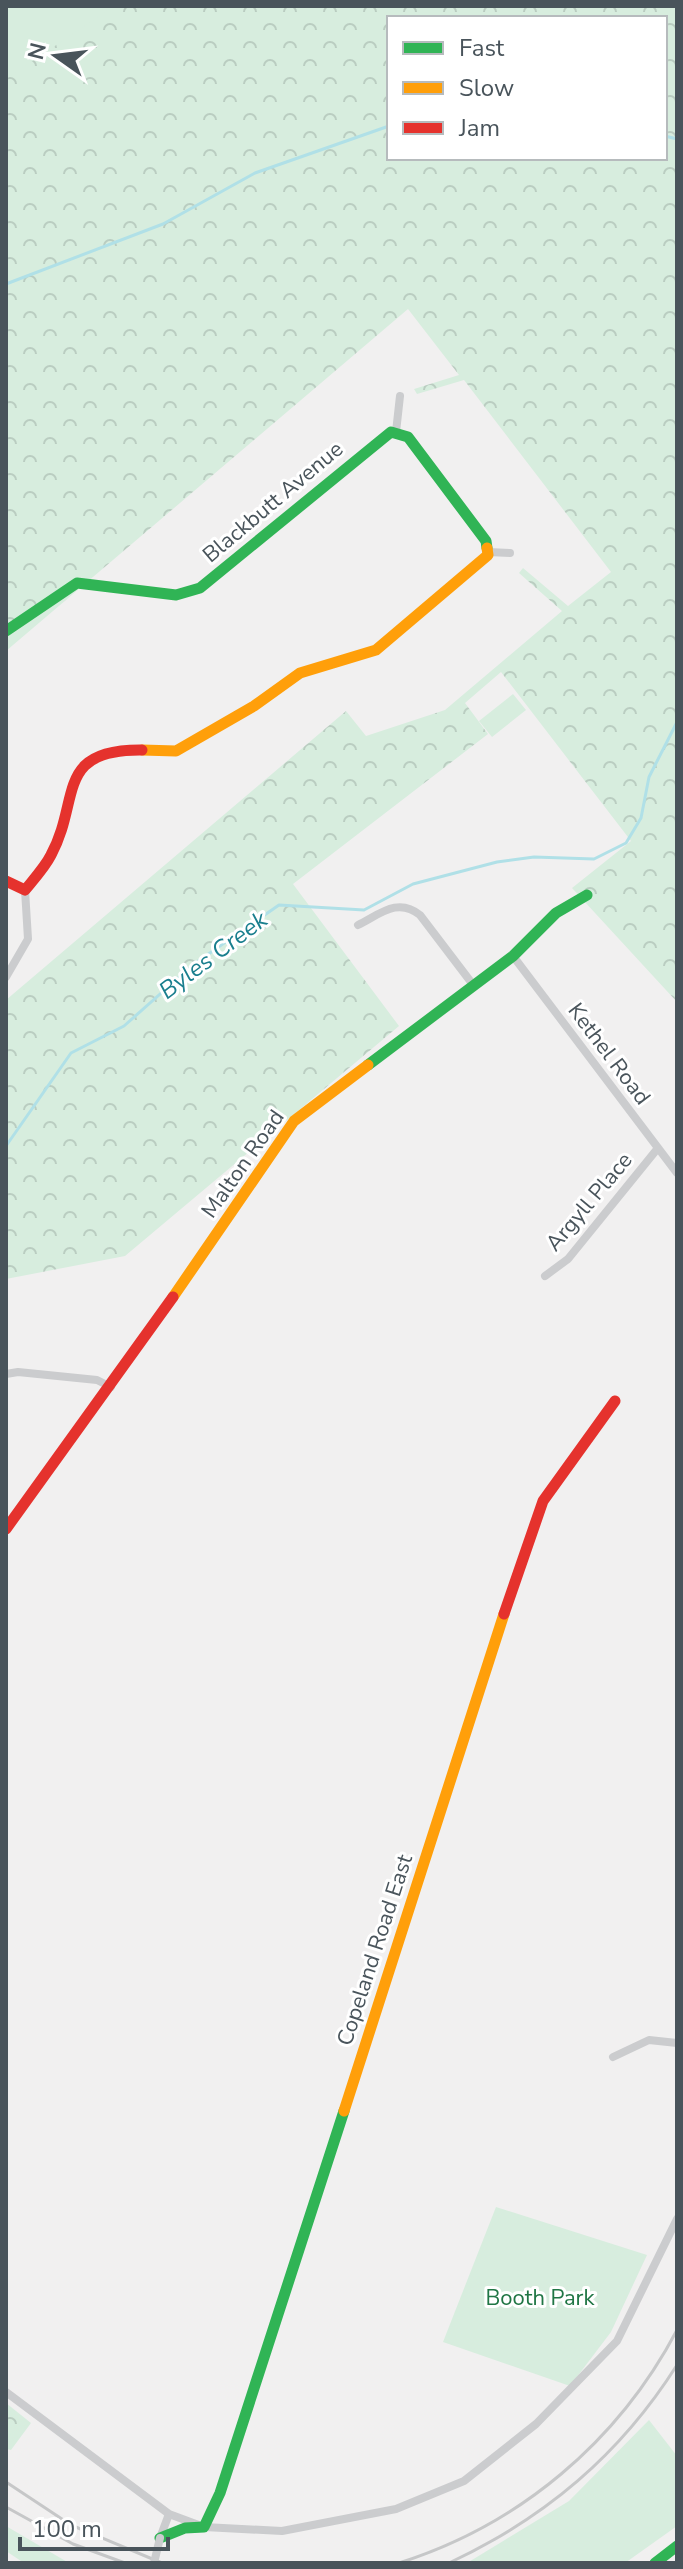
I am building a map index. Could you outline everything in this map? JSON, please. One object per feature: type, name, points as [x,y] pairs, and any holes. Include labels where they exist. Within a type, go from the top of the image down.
[{"type":"street","points":[[400,396],[396,432],[408,437],[486,541],[488,552]]},
{"type":"street","name":"Blackbutt Avenue","points":[[6,631],[77,583],[176,595],[200,588],[383,435],[396,432]]},
{"type":"street","points":[[488,552],[510,553]]},
{"type":"street","points":[[6,977],[28,939],[25,890],[52,854],[76,777],[95,757],[111,750],[176,751],[254,706],[300,673],[376,650],[468,575],[488,552]]},
{"type":"street","points":[[6,881],[25,890]]},
{"type":"street","name":"Malton Road","points":[[6,1529],[111,1387],[294,1121],[513,956],[529,937],[573,902],[587,895]]},
{"type":"street","points":[[358,925],[394,907],[409,907],[420,915],[474,986]]},
{"type":"street","name":"Kethel Road","points":[[513,956],[677,1173]]},
{"type":"street","name":"Argyll Place","points":[[545,1276],[568,1259],[658,1148]]},
{"type":"street","points":[[6,1374],[18,1372],[97,1380],[111,1387]]},
{"type":"street","name":"Copeland Road East","points":[[204,2527],[225,2478],[534,1523],[543,1501],[615,1401]]},
{"type":"street","points":[[613,2057],[649,2040],[677,2043]]},
{"type":"street","points":[[160,2538],[185,2528],[282,2531],[396,2509],[464,2481],[536,2424],[617,2341],[677,2219]]},
{"type":"street","points":[[6,2392],[169,2514],[204,2527]]},
{"type":"street","points":[[154,2563],[169,2514]]},
{"type":"street","points":[[655,2563],[677,2546]]},
{"type":"green space","points":[[6,6],[677,6],[677,1002],[572,888],[631,841],[501,672],[465,703],[488,734],[293,884],[399,1026],[125,1256],[6,1279],[6,1000],[346,711],[366,736],[445,710],[562,611],[519,573],[523,568],[568,606],[611,572],[464,380],[417,394],[414,389],[459,375],[408,309],[6,651]]},
{"type":"green space","points":[[6,6],[114,6],[6,79]]},
{"type":"green space","points":[[513,694],[526,710],[492,737],[479,721]]},
{"type":"green space","name":"Booth Park","points":[[496,2207],[647,2255],[611,2332],[570,2386],[443,2342]]},
{"type":"green space","points":[[6,2403],[31,2423],[11,2450],[6,2449]]},
{"type":"green space","points":[[649,2420],[677,2456],[677,2526],[625,2563],[467,2563],[569,2501]]},
{"type":"green space","points":[[6,2526],[69,2563],[24,2563],[6,2551]]},
{"type":"waterway","points":[[6,284],[163,224],[255,173],[387,127]]},
{"type":"waterway","points":[[667,136],[677,139]]},
{"type":"waterway","name":"Byles Creek","points":[[6,1146],[71,1053],[124,1026],[194,964],[279,905],[364,910],[413,884],[497,862],[534,857],[594,859],[626,843],[641,818],[649,777],[677,722]]},
{"type":"railway","points":[[399,2563],[443,2547],[485,2526],[561,2474],[595,2443],[626,2408],[677,2330]]},
{"type":"railway","points":[[449,2563],[517,2526],[578,2481],[631,2428],[677,2365]]},
{"type":"railway","points":[[6,2482],[71,2525],[162,2563]]},
{"type":"railway","points":[[6,2507],[73,2544],[125,2563]]},
{"type":"traffic: fast","points":[[6,631],[77,583],[176,595],[200,588],[391,432],[408,437],[486,541],[487,548]]},
{"type":"traffic: fast","points":[[368,1065],[513,956],[556,913],[587,895]]},
{"type":"traffic: fast","points":[[160,2538],[185,2528],[204,2527],[220,2493],[344,2111]]},
{"type":"traffic: fast","points":[[655,2563],[677,2546]]},
{"type":"traffic: slow","points":[[142,750],[176,751],[254,706],[300,673],[376,650],[488,555],[487,548]]},
{"type":"traffic: slow","points":[[173,1297],[294,1121],[368,1065]]},
{"type":"traffic: slow","points":[[344,2111],[504,1614]]},
{"type":"traffic: jam","points":[[6,881],[25,890],[46,864],[60,835],[82,768],[95,758],[114,752],[142,750]]},
{"type":"traffic: jam","points":[[6,1529],[173,1297]]},
{"type":"traffic: jam","points":[[504,1614],[543,1501],[615,1401]]}]
